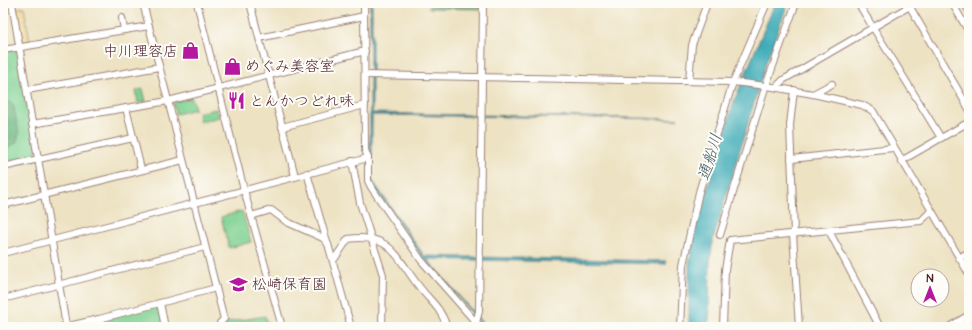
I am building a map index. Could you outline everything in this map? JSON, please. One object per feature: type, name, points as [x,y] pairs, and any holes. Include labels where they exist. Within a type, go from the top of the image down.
[{"type":"highway","points":[[966,3],[969,8]]},
{"type":"street","points":[[3,4],[11,3],[27,90],[65,327],[216,288]]},
{"type":"street","points":[[143,3],[224,319],[220,323],[219,327]]},
{"type":"street","points":[[197,3],[244,190],[282,327]]},
{"type":"street","points":[[250,3],[295,176]]},
{"type":"street","points":[[364,3],[365,150],[368,158],[368,181],[421,260],[478,325]]},
{"type":"street","points":[[478,325],[483,3]]},
{"type":"street","points":[[688,81],[692,45],[708,3]]},
{"type":"street","points":[[680,327],[686,247],[699,192],[733,82],[767,3]]},
{"type":"street","points":[[720,235],[766,86],[796,3]]},
{"type":"street","points":[[858,3],[941,138]]},
{"type":"street","points":[[952,3],[969,32]]},
{"type":"street","points":[[776,87],[783,80],[913,5],[969,109]]},
{"type":"street","points":[[259,38],[364,16]]},
{"type":"street","points":[[122,18],[124,30]]},
{"type":"street","points":[[3,50],[149,26]]},
{"type":"street","points":[[32,124],[168,101],[365,51]]},
{"type":"street","points":[[27,90],[159,67]]},
{"type":"street","points":[[365,75],[733,82],[794,90],[862,105],[873,111],[893,148],[969,274]]},
{"type":"street","points":[[813,94],[832,84]]},
{"type":"street","points":[[794,90],[790,125],[793,234],[799,327]]},
{"type":"street","points":[[282,127],[364,105]]},
{"type":"street","points":[[126,108],[142,170]]},
{"type":"street","points":[[901,161],[969,122]]},
{"type":"street","points":[[3,167],[133,138]]},
{"type":"street","points":[[791,159],[893,148]]},
{"type":"street","points":[[3,253],[368,158]]},
{"type":"street","points":[[3,206],[183,160]]},
{"type":"street","points":[[352,161],[358,193],[382,275],[382,327]]},
{"type":"street","points":[[307,173],[351,327]]},
{"type":"street","points":[[251,216],[271,210],[287,222],[323,238],[328,244]]},
{"type":"street","points":[[723,327],[725,270],[730,240],[921,221],[931,211]]},
{"type":"street","points":[[829,231],[880,327]]},
{"type":"street","points":[[333,261],[348,239],[370,237],[384,244],[398,256],[420,289],[442,313],[447,327]]},
{"type":"street","points":[[3,299],[205,247]]},
{"type":"street","points":[[959,258],[969,252]]},
{"type":"street","points":[[160,303],[165,327]]},
{"type":"street","points":[[949,327],[969,315]]},
{"type":"street","points":[[99,319],[100,327]]},
{"type":"green space","points":[[429,6],[481,7],[481,9],[429,8]]},
{"type":"green space","points":[[19,48],[38,159],[3,167],[3,50]]},
{"type":"green space","points":[[143,89],[146,102],[138,103],[136,91]]},
{"type":"green space","points":[[3,97],[13,104],[19,134],[16,143],[3,150]]},
{"type":"green space","points":[[192,98],[195,109],[176,114],[173,104],[174,102]]},
{"type":"green space","points":[[216,109],[219,117],[200,122],[198,113]]},
{"type":"green space","points":[[242,211],[251,242],[229,248],[221,217]]},
{"type":"green space","points":[[160,303],[165,327],[101,327],[99,319]]},
{"type":"green space","points":[[265,316],[268,327],[223,327],[223,323]]},
{"type":"sand","points":[[24,7],[30,42],[23,44],[16,9]]},
{"type":"water","points":[[370,3],[372,3],[372,113],[678,119],[372,115],[372,180],[424,256],[666,261],[666,264],[427,259],[486,327],[484,327],[422,256],[370,181]]},
{"type":"water","points":[[775,3],[788,3],[766,63],[713,240],[710,261],[709,327],[689,327],[689,264],[695,229],[734,101]]},
{"type":"place","name":"中川理容店","points":[[191,51]]},
{"type":"place","name":"めぐみ美容室","points":[[232,66]]},
{"type":"place","name":"とんかつどれ味","points":[[236,101]]},
{"type":"place","name":"松崎保育園","points":[[239,284]]},
{"type":"water label","name":"通船川","points":[[710,157]]}]
